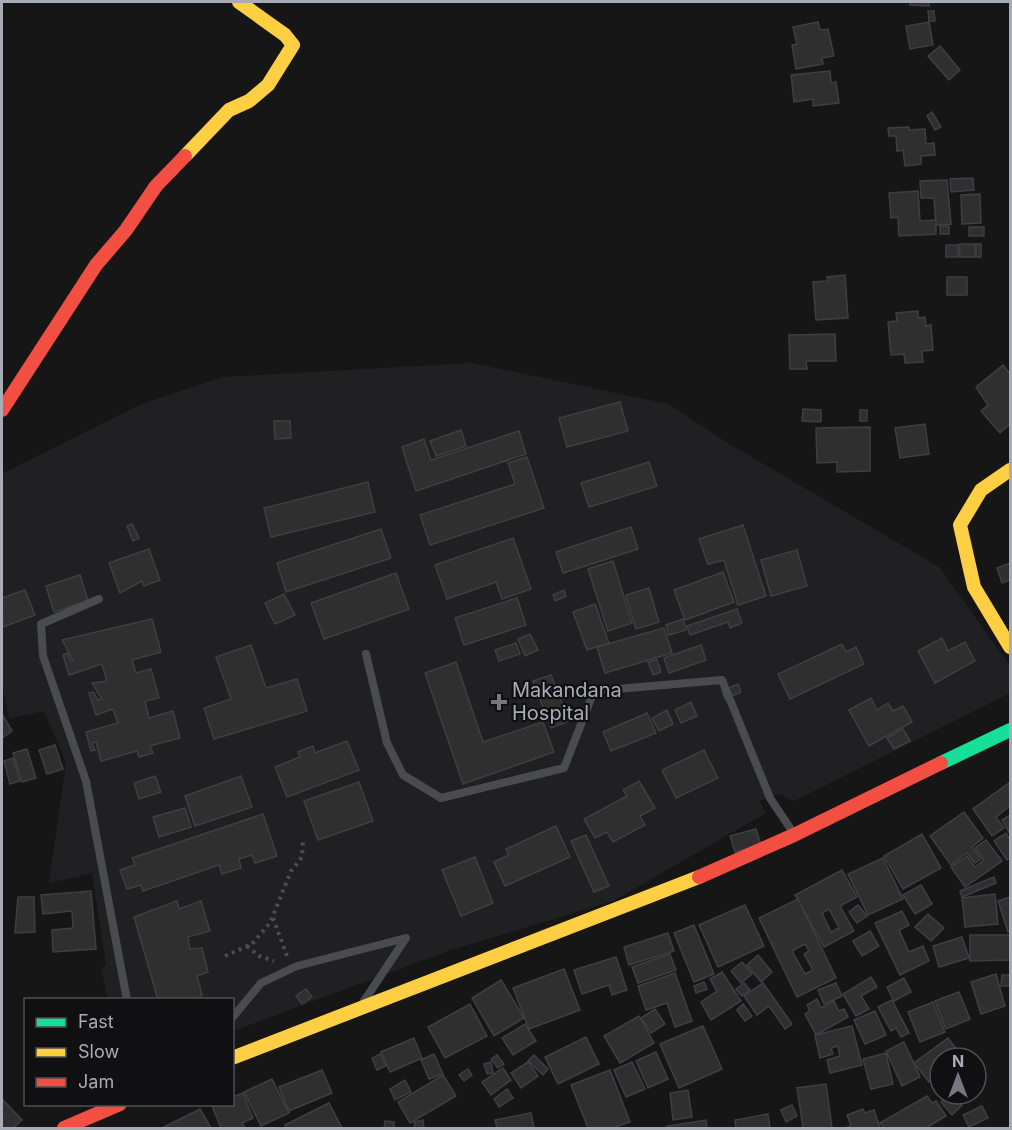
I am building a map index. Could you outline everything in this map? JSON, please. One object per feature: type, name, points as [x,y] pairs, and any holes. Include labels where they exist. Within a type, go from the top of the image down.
[{"type":"street","points":[[2,410],[96,265],[126,230],[156,186],[229,110],[245,106],[277,74],[284,54],[293,45],[285,35],[239,2]]},
{"type":"street","points":[[1011,470],[981,490],[960,525],[974,587],[1011,647]]},
{"type":"street","points":[[234,1057],[680,885],[794,835],[1011,730]]},
{"type":"street","points":[[64,1128],[115,1106]]},
{"type":"lane","points":[[99,599],[41,624],[43,656],[86,780],[127,998]]},
{"type":"lane","points":[[366,654],[387,743],[403,775],[441,798],[564,768],[594,691],[722,680],[770,798],[794,835]]},
{"type":"lane","points":[[234,1016],[261,983],[297,966],[406,938],[359,1009]]},
{"type":"path","points":[[225,956],[252,944],[272,918],[291,871],[302,856],[303,839]]},
{"type":"path","points":[[272,918],[288,958],[293,962]]},
{"type":"path","points":[[247,946],[259,956],[284,965]]},
{"type":"shaded area","name":"Makandana Hospital","points":[[472,363],[668,404],[728,443],[939,567],[1010,666],[1010,693],[794,801],[779,794],[760,801],[766,813],[613,901],[451,950],[234,1031],[234,998],[108,998],[101,968],[106,965],[92,873],[49,883],[66,763],[44,711],[9,719],[2,684],[2,474],[142,404],[223,377]]},
{"type":"building","points":[[910,2],[929,2],[929,6],[910,5]]},
{"type":"building","points":[[928,11],[934,11],[935,21],[929,21]]},
{"type":"building","points":[[818,22],[820,30],[828,29],[834,56],[822,58],[823,64],[796,69],[792,45],[797,44],[793,27]]},
{"type":"building","points":[[929,22],[933,45],[910,49],[906,26]]},
{"type":"building","points":[[940,46],[960,70],[949,80],[928,56]]},
{"type":"building","points":[[830,71],[831,83],[836,82],[839,103],[813,106],[813,99],[794,102],[791,75]]},
{"type":"building","points":[[932,112],[941,127],[935,130],[927,116]]},
{"type":"building","points":[[909,127],[909,130],[925,129],[926,144],[934,143],[935,155],[921,156],[921,164],[905,166],[903,150],[897,151],[896,136],[889,136],[888,128]]},
{"type":"building","points":[[973,178],[974,190],[951,192],[950,179]]},
{"type":"building","points":[[947,180],[951,224],[936,225],[934,198],[921,198],[920,181]]},
{"type":"building","points":[[918,191],[920,221],[936,220],[936,234],[899,236],[898,217],[891,218],[889,193]]},
{"type":"building","points":[[980,194],[981,223],[962,224],[961,195]]},
{"type":"building","points":[[940,226],[949,226],[949,234],[940,234]]},
{"type":"building","points":[[969,227],[984,227],[984,236],[969,236]]},
{"type":"building","points":[[959,244],[975,244],[975,257],[960,257]]},
{"type":"building","points":[[976,244],[981,244],[981,257],[976,257]]},
{"type":"building","points":[[946,245],[958,245],[958,257],[946,257]]},
{"type":"building","points":[[845,275],[848,318],[816,320],[813,282],[828,281],[827,277]]},
{"type":"building","points":[[947,277],[967,277],[967,295],[947,295]]},
{"type":"building","points":[[918,311],[918,318],[925,317],[926,326],[931,325],[933,350],[922,351],[923,362],[905,363],[904,354],[891,355],[888,322],[897,321],[896,313]]},
{"type":"building","points":[[835,334],[836,361],[806,361],[807,369],[790,369],[789,335]]},
{"type":"building","points":[[1003,365],[1010,374],[1010,424],[1000,433],[981,411],[988,405],[976,387]]},
{"type":"building","points":[[620,402],[628,431],[567,447],[559,418]]},
{"type":"building","points":[[803,409],[821,410],[821,422],[802,421]]},
{"type":"building","points":[[860,410],[867,410],[867,421],[860,421]]},
{"type":"building","points":[[274,421],[290,421],[291,438],[275,439]]},
{"type":"building","points":[[925,424],[929,454],[900,458],[895,428]]},
{"type":"building","points":[[870,427],[870,471],[837,472],[837,462],[817,463],[816,428]]},
{"type":"building","points":[[461,430],[466,446],[436,456],[430,441]]},
{"type":"building","points":[[519,431],[526,454],[416,491],[402,447],[424,439],[431,460]]},
{"type":"building","points":[[527,457],[544,508],[430,545],[420,515],[515,484],[508,463]]},
{"type":"building","points":[[649,462],[657,486],[589,507],[581,483]]},
{"type":"building","points":[[368,482],[375,512],[271,537],[264,508]]},
{"type":"building","points":[[132,524],[139,538],[133,541],[127,526]]},
{"type":"building","points":[[743,525],[766,596],[738,605],[724,560],[708,564],[699,539]]},
{"type":"building","points":[[631,527],[638,549],[563,573],[556,552]]},
{"type":"building","points":[[381,529],[391,558],[286,592],[277,563]]},
{"type":"building","points":[[513,538],[531,589],[502,599],[496,582],[447,599],[435,565]]},
{"type":"building","points":[[149,549],[160,580],[144,586],[142,581],[120,593],[109,563]]},
{"type":"building","points":[[797,550],[807,586],[771,596],[761,560]]},
{"type":"building","points":[[613,561],[632,623],[608,631],[588,569]]},
{"type":"building","points":[[1010,563],[1010,580],[1002,583],[997,568]]},
{"type":"building","points":[[723,572],[734,602],[685,620],[674,590]]},
{"type":"building","points":[[396,573],[409,609],[324,639],[311,603]]},
{"type":"building","points":[[80,575],[88,601],[54,612],[46,586]]},
{"type":"building","points":[[649,588],[659,622],[636,629],[626,595]]},
{"type":"building","points":[[25,590],[35,615],[3,627],[2,598]]},
{"type":"building","points":[[564,590],[566,596],[555,601],[553,595]]},
{"type":"building","points":[[284,594],[295,615],[275,624],[265,603]]},
{"type":"building","points":[[517,598],[526,625],[464,645],[455,618]]},
{"type":"building","points":[[595,604],[609,643],[587,650],[573,612]]},
{"type":"building","points":[[737,609],[742,623],[730,628],[728,622],[690,635],[687,626]]},
{"type":"building","points":[[152,619],[161,652],[132,660],[136,673],[151,669],[159,698],[145,701],[149,718],[173,711],[180,738],[150,746],[153,753],[139,757],[137,751],[101,761],[96,742],[92,743],[95,750],[91,751],[86,732],[118,723],[113,709],[96,715],[89,693],[93,692],[98,700],[102,699],[92,683],[107,681],[102,664],[69,675],[63,655],[67,653],[71,661],[73,660],[62,640]]},
{"type":"building","points":[[683,619],[686,630],[669,635],[666,625]]},
{"type":"building","points":[[664,628],[672,653],[605,673],[597,647]]},
{"type":"building","points":[[530,634],[538,650],[525,656],[518,639]]},
{"type":"building","points":[[942,638],[948,651],[965,642],[975,661],[935,683],[918,651]]},
{"type":"building","points":[[516,643],[520,654],[499,661],[495,650]]},
{"type":"building","points":[[842,644],[846,652],[856,647],[864,664],[790,699],[778,674]]},
{"type":"building","points":[[251,645],[266,688],[297,679],[307,711],[214,739],[204,708],[231,699],[216,657]]},
{"type":"building","points":[[701,645],[706,660],[669,673],[664,658]]},
{"type":"building","points":[[657,660],[661,672],[653,675],[648,662]]},
{"type":"building","points":[[456,662],[483,742],[543,722],[554,752],[463,784],[425,673]]},
{"type":"building","points":[[551,675],[569,721],[551,728],[533,681]]},
{"type":"building","points":[[738,684],[741,692],[725,699],[722,691]]},
{"type":"building","points":[[871,698],[877,710],[888,703],[893,711],[903,706],[912,722],[869,746],[849,710]]},
{"type":"building","points":[[691,702],[697,716],[681,723],[675,710]]},
{"type":"building","points":[[667,710],[673,724],[659,731],[652,718]]},
{"type":"building","points":[[647,713],[656,733],[611,751],[603,732]]},
{"type":"building","points":[[2,714],[12,731],[2,738]]},
{"type":"building","points":[[903,729],[910,741],[894,749],[887,738]]},
{"type":"building","points":[[347,741],[359,770],[287,797],[275,767],[300,757],[298,752],[313,746],[315,753]]},
{"type":"building","points":[[55,745],[63,769],[47,774],[39,750]]},
{"type":"building","points":[[27,749],[36,778],[22,782],[13,753]]},
{"type":"building","points":[[704,750],[718,778],[676,798],[662,770]]},
{"type":"building","points":[[13,758],[20,781],[10,784],[4,761]]},
{"type":"building","points":[[155,776],[161,792],[139,799],[134,783]]},
{"type":"building","points":[[241,776],[252,807],[195,826],[185,796]]},
{"type":"building","points":[[639,781],[655,808],[640,816],[645,825],[613,842],[607,832],[595,838],[584,819],[627,796],[623,790]]},
{"type":"building","points":[[359,782],[373,821],[318,840],[304,801]]},
{"type":"building","points":[[1009,783],[1010,806],[996,817],[1004,828],[992,836],[973,809]]},
{"type":"building","points":[[185,808],[191,827],[159,837],[153,817]]},
{"type":"building","points":[[964,812],[983,838],[972,847],[981,859],[975,863],[967,853],[951,865],[930,836]]},
{"type":"building","points":[[263,814],[277,856],[255,863],[252,855],[239,859],[241,868],[222,874],[219,865],[143,891],[141,885],[127,889],[120,870],[135,865],[132,858]]},
{"type":"building","points":[[1010,815],[1010,831],[1009,832],[1002,820]]},
{"type":"building","points":[[556,826],[570,857],[505,886],[494,862],[509,855],[506,849]]},
{"type":"building","points":[[756,829],[761,845],[735,852],[730,836]]},
{"type":"building","points":[[1006,833],[1010,840],[1010,858],[1007,860],[994,841]]},
{"type":"building","points":[[922,834],[941,868],[903,889],[884,856]]},
{"type":"building","points":[[586,835],[609,886],[594,892],[571,841]]},
{"type":"building","points":[[986,840],[1002,861],[965,887],[951,867],[967,856],[975,867],[984,860],[975,848]]},
{"type":"building","points":[[475,857],[493,903],[461,916],[442,870]]},
{"type":"building","points":[[883,858],[903,899],[868,915],[848,874]]},
{"type":"building","points":[[842,870],[857,897],[840,906],[854,931],[824,947],[795,895]],"holes":[[[829,909],[839,928],[831,932],[822,913]]]},
{"type":"building","points":[[994,877],[996,883],[962,897],[960,891]]},
{"type":"building","points":[[921,885],[932,904],[915,914],[903,895]]},
{"type":"building","points":[[91,891],[96,949],[53,952],[52,930],[73,928],[72,911],[43,914],[41,895]]},
{"type":"building","points":[[995,894],[998,924],[965,927],[962,898]]},
{"type":"building","points":[[18,897],[34,897],[35,932],[15,933]]},
{"type":"building","points":[[1010,897],[1010,931],[1008,932],[998,901]]},
{"type":"building","points":[[798,899],[836,978],[797,997],[759,918]],"holes":[[[805,944],[809,951],[804,954],[813,970],[805,974],[792,951]]]},
{"type":"building","points":[[177,901],[179,909],[201,901],[210,931],[188,937],[190,949],[202,948],[208,972],[197,976],[202,995],[200,998],[157,998],[134,917]]},
{"type":"building","points":[[745,905],[764,946],[718,967],[699,925]]},
{"type":"building","points":[[858,905],[867,916],[857,923],[849,912]]},
{"type":"building","points":[[902,911],[909,925],[899,930],[909,952],[923,946],[929,961],[900,975],[875,923]]},
{"type":"building","points":[[928,914],[944,928],[931,941],[915,927]]},
{"type":"building","points":[[694,925],[714,974],[694,982],[674,933]]},
{"type":"building","points":[[870,931],[879,946],[862,956],[853,941]]},
{"type":"building","points":[[668,933],[674,951],[629,965],[624,947]]},
{"type":"building","points":[[970,935],[1010,935],[1010,960],[970,961]]},
{"type":"building","points":[[962,937],[969,958],[939,967],[933,946]]},
{"type":"building","points":[[670,954],[676,970],[638,983],[632,967]]},
{"type":"building","points":[[758,955],[772,972],[761,982],[747,965]]},
{"type":"building","points":[[616,957],[627,990],[612,995],[609,985],[582,994],[574,970]]},
{"type":"building","points":[[742,962],[752,974],[741,983],[731,971]]},
{"type":"building","points":[[564,969],[580,1010],[529,1029],[513,988]]},
{"type":"building","points":[[722,972],[741,1001],[711,1020],[701,1002],[717,991],[710,979]]},
{"type":"building","points":[[675,973],[692,1021],[675,1027],[667,1003],[646,1010],[638,986]]},
{"type":"building","points":[[996,974],[1005,1006],[981,1014],[971,982]]},
{"type":"building","points":[[1002,975],[1010,975],[1010,986],[1001,986]]},
{"type":"building","points":[[871,977],[877,987],[861,996],[869,1009],[856,1016],[843,994]]},
{"type":"building","points":[[904,978],[911,992],[894,1001],[887,987]]},
{"type":"building","points":[[501,980],[524,1018],[494,1036],[472,998]]},
{"type":"building","points":[[704,982],[707,989],[696,993],[694,986]]},
{"type":"building","points":[[744,983],[750,990],[742,996],[736,989]]},
{"type":"building","points":[[763,983],[792,1024],[785,1029],[769,1006],[757,1015],[744,996]]},
{"type":"building","points":[[836,983],[842,996],[824,1004],[818,990]]},
{"type":"building","points":[[306,989],[312,997],[302,1004],[296,996]]},
{"type":"building","points":[[959,992],[970,1019],[946,1029],[935,1001]]},
{"type":"building","points":[[817,999],[821,1008],[834,1001],[839,1011],[844,1009],[848,1017],[816,1035],[805,1014],[810,1011],[807,1005]]},
{"type":"building","points":[[892,1000],[909,1033],[901,1037],[896,1028],[891,1031],[878,1007]]},
{"type":"building","points":[[933,1002],[945,1032],[920,1042],[908,1012]]},
{"type":"building","points":[[470,1004],[487,1036],[445,1058],[428,1027]]},
{"type":"building","points":[[743,1004],[752,1016],[745,1021],[737,1010]]},
{"type":"building","points":[[655,1009],[665,1024],[651,1033],[641,1018]]},
{"type":"building","points":[[875,1011],[886,1035],[865,1044],[854,1020]]},
{"type":"building","points":[[639,1016],[654,1043],[620,1063],[604,1036]]},
{"type":"building","points":[[525,1024],[536,1041],[513,1055],[502,1038]]},
{"type":"building","points":[[703,1026],[722,1069],[679,1088],[660,1044]]},
{"type":"building","points":[[852,1026],[862,1065],[830,1073],[827,1060],[840,1056],[838,1046],[831,1048],[833,1054],[820,1058],[815,1035]]},
{"type":"building","points":[[586,1037],[599,1064],[558,1084],[545,1057]]},
{"type":"building","points":[[414,1038],[422,1058],[390,1072],[381,1052]]},
{"type":"building","points":[[948,1038],[954,1046],[937,1046]]},
{"type":"building","points":[[904,1042],[920,1077],[902,1086],[886,1051]]},
{"type":"building","points":[[656,1052],[668,1079],[648,1088],[636,1061]]},
{"type":"building","points":[[886,1053],[893,1084],[871,1089],[863,1059]]},
{"type":"building","points":[[928,1053],[928,1081],[914,1063]]},
{"type":"building","points":[[380,1054],[386,1066],[377,1070],[372,1058]]},
{"type":"building","points":[[434,1054],[443,1074],[429,1079],[421,1060]]},
{"type":"building","points":[[497,1055],[504,1064],[498,1068],[491,1059]]},
{"type":"building","points":[[534,1055],[548,1069],[543,1075],[528,1061]]},
{"type":"building","points":[[491,1062],[493,1073],[487,1074],[484,1064]]},
{"type":"building","points":[[528,1062],[538,1076],[521,1088],[511,1073]]},
{"type":"building","points":[[632,1062],[645,1089],[626,1097],[614,1070]]},
{"type":"building","points":[[503,1068],[511,1080],[491,1095],[482,1082]]},
{"type":"building","points":[[468,1069],[472,1075],[464,1081],[459,1075]]},
{"type":"building","points":[[322,1070],[332,1093],[289,1111],[279,1087]]},
{"type":"building","points":[[610,1070],[630,1122],[612,1128],[588,1128],[571,1085]]},
{"type":"building","points":[[443,1075],[456,1096],[410,1123],[398,1102]]},
{"type":"building","points":[[272,1079],[289,1113],[261,1126],[244,1092]]},
{"type":"building","points":[[405,1080],[411,1092],[395,1100],[390,1089]]},
{"type":"building","points":[[826,1084],[832,1128],[803,1128],[797,1088]]},
{"type":"building","points":[[507,1089],[513,1098],[499,1107],[494,1099]]},
{"type":"building","points":[[688,1090],[692,1117],[673,1120],[670,1093]]},
{"type":"building","points":[[243,1093],[253,1118],[242,1123],[245,1128],[221,1128],[212,1106],[234,1106],[234,1096]]},
{"type":"building","points":[[927,1096],[928,1106],[939,1106],[946,1116],[926,1128],[884,1128],[880,1123]]},
{"type":"building","points":[[2,1099],[22,1120],[13,1128],[2,1128]]},
{"type":"building","points":[[329,1103],[342,1128],[286,1128],[285,1125]]},
{"type":"building","points":[[792,1105],[797,1116],[786,1122],[781,1110]]},
{"type":"building","points":[[944,1106],[961,1106],[952,1115]]},
{"type":"building","points":[[982,1106],[988,1118],[969,1127],[963,1115]]},
{"type":"building","points":[[200,1109],[211,1128],[162,1128]]},
{"type":"building","points":[[863,1109],[865,1113],[874,1110],[880,1128],[845,1128],[851,1126],[847,1115]]},
{"type":"building","points":[[531,1113],[534,1128],[497,1128],[495,1120]]},
{"type":"building","points":[[768,1114],[770,1128],[736,1128],[735,1120]]},
{"type":"building","points":[[423,1120],[424,1128],[415,1128],[414,1122]]},
{"type":"building","points":[[706,1120],[707,1128],[668,1128],[667,1126]]},
{"type":"building","points":[[385,1121],[394,1122],[394,1128],[384,1128]]},
{"type":"traffic: fast","points":[[941,763],[1010,730]]},
{"type":"traffic: slow","points":[[185,156],[229,110],[249,101],[268,85],[293,45],[285,35],[239,2]]},
{"type":"traffic: slow","points":[[1010,470],[981,490],[960,525],[974,587],[1010,647]]},
{"type":"traffic: slow","points":[[234,1057],[699,877]]},
{"type":"traffic: jam","points":[[2,410],[96,265],[126,230],[156,186],[185,156]]},
{"type":"traffic: jam","points":[[699,877],[794,835],[941,763]]},
{"type":"traffic: jam","points":[[64,1128],[115,1106]]},
{"type":"place","name":"Makandana Hospital","points":[[499,702]]}]
